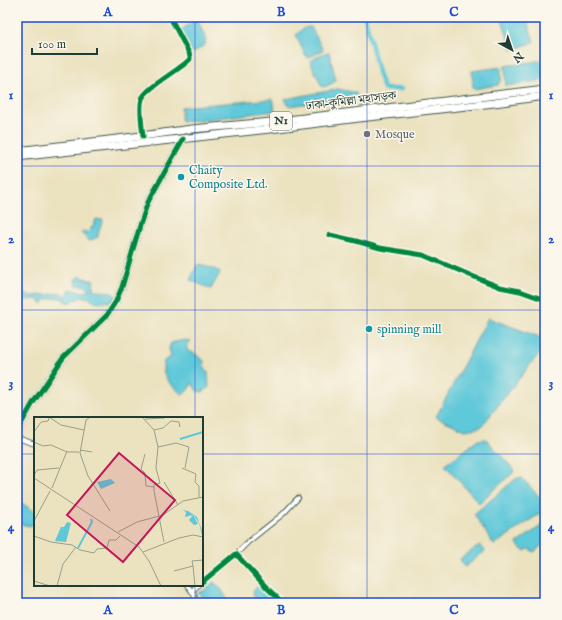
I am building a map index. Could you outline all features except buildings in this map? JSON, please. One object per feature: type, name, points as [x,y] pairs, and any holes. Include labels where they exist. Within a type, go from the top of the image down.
[{"type":"highway","name":"ঢাকা–কুমিল্লা মহাসড়ক","points":[[17,151],[192,129],[272,122],[545,89]]},
{"type":"highway","name":"ঢাকা–কুমিল্লা মহাসড়ক","points":[[17,157],[270,129],[545,96]]},
{"type":"street","points":[[143,136],[141,119],[142,99],[145,92],[177,71],[190,59],[189,53],[170,17]]},
{"type":"street","points":[[17,431],[33,403],[63,358],[107,315],[116,301],[122,287],[140,222],[148,202],[183,139]]},
{"type":"street","points":[[330,235],[380,248],[423,255],[472,276],[545,300]]},
{"type":"street","points":[[17,438],[34,444]]},
{"type":"street","points":[[203,581],[282,514],[298,498]]},
{"type":"street","points":[[236,554],[283,603]]},
{"type":"street","points":[[188,586],[194,594],[195,599],[192,603]]},
{"type":"street","points":[[192,591],[197,586]]},
{"type":"water","points":[[501,17],[526,17],[534,42],[512,50]]},
{"type":"water","points":[[197,19],[206,39],[205,45],[193,53],[180,31]]},
{"type":"water","points":[[311,27],[323,50],[308,58],[304,53],[296,35],[304,28]]},
{"type":"water","points":[[329,52],[336,80],[330,85],[322,87],[310,61]]},
{"type":"water","points":[[545,60],[545,80],[506,86],[505,66]]},
{"type":"water","points":[[501,67],[501,79],[498,85],[473,89],[472,71]]},
{"type":"water","points":[[338,89],[356,93],[357,96],[289,106],[285,99]]},
{"type":"water","points":[[273,99],[275,111],[181,121],[181,107]]},
{"type":"water","points":[[96,219],[103,220],[98,237],[89,241],[81,233],[85,231],[88,233]]},
{"type":"water","points":[[197,265],[219,271],[220,273],[211,289],[190,280]]},
{"type":"water","points":[[79,276],[89,280],[94,280],[94,290],[111,292],[116,296],[113,301],[97,303],[87,297],[83,297],[70,302],[63,300],[64,298],[52,298],[44,300],[43,304],[38,299],[26,300],[17,296],[17,292],[32,296],[61,293],[66,296],[70,290],[85,292],[90,290],[85,285],[76,285],[75,279]]},
{"type":"water","points":[[488,318],[545,339],[545,346],[481,427],[465,430],[436,417]]},
{"type":"water","points":[[184,340],[191,341],[186,346],[188,351],[194,353],[204,361],[204,367],[208,373],[209,387],[205,391],[197,391],[192,383],[184,394],[181,394],[165,376],[163,371],[164,361],[171,357],[169,348],[171,343]]},
{"type":"water","points":[[486,439],[515,471],[479,503],[445,465],[478,440]]},
{"type":"water","points":[[517,478],[522,478],[545,503],[545,510],[494,545],[474,514]]},
{"type":"water","points":[[20,502],[34,511],[34,523],[30,526],[24,525],[17,521],[17,505]]},
{"type":"water","points":[[545,523],[545,543],[534,552],[529,549],[524,551],[520,548],[517,543]]},
{"type":"water","points":[[480,545],[485,551],[465,567],[460,559]]},
{"type":"water","points":[[214,582],[221,589],[230,603],[208,603],[198,593],[205,590]]},
{"type":"water","points":[[259,585],[269,592],[275,603],[261,603],[254,597],[254,590]]},
{"type":"waterway","points":[[365,17],[379,76],[384,89],[401,89]]},
{"type":"cycle path","points":[[143,136],[141,117],[142,99],[156,84],[190,59],[189,53],[170,17]]},
{"type":"cycle path","points":[[17,431],[33,403],[63,358],[107,315],[116,301],[122,287],[148,202],[183,139]]},
{"type":"cycle path","points":[[330,235],[380,248],[423,255],[500,287],[520,291],[545,300]]},
{"type":"cycle path","points":[[203,581],[236,554],[283,603]]},
{"type":"place","name":"Mosque","points":[[367,134]]},
{"type":"place","name":"Chaity Composite Ltd.","points":[[181,177]]},
{"type":"place","name":"spinning mill","points":[[369,329]]}]
